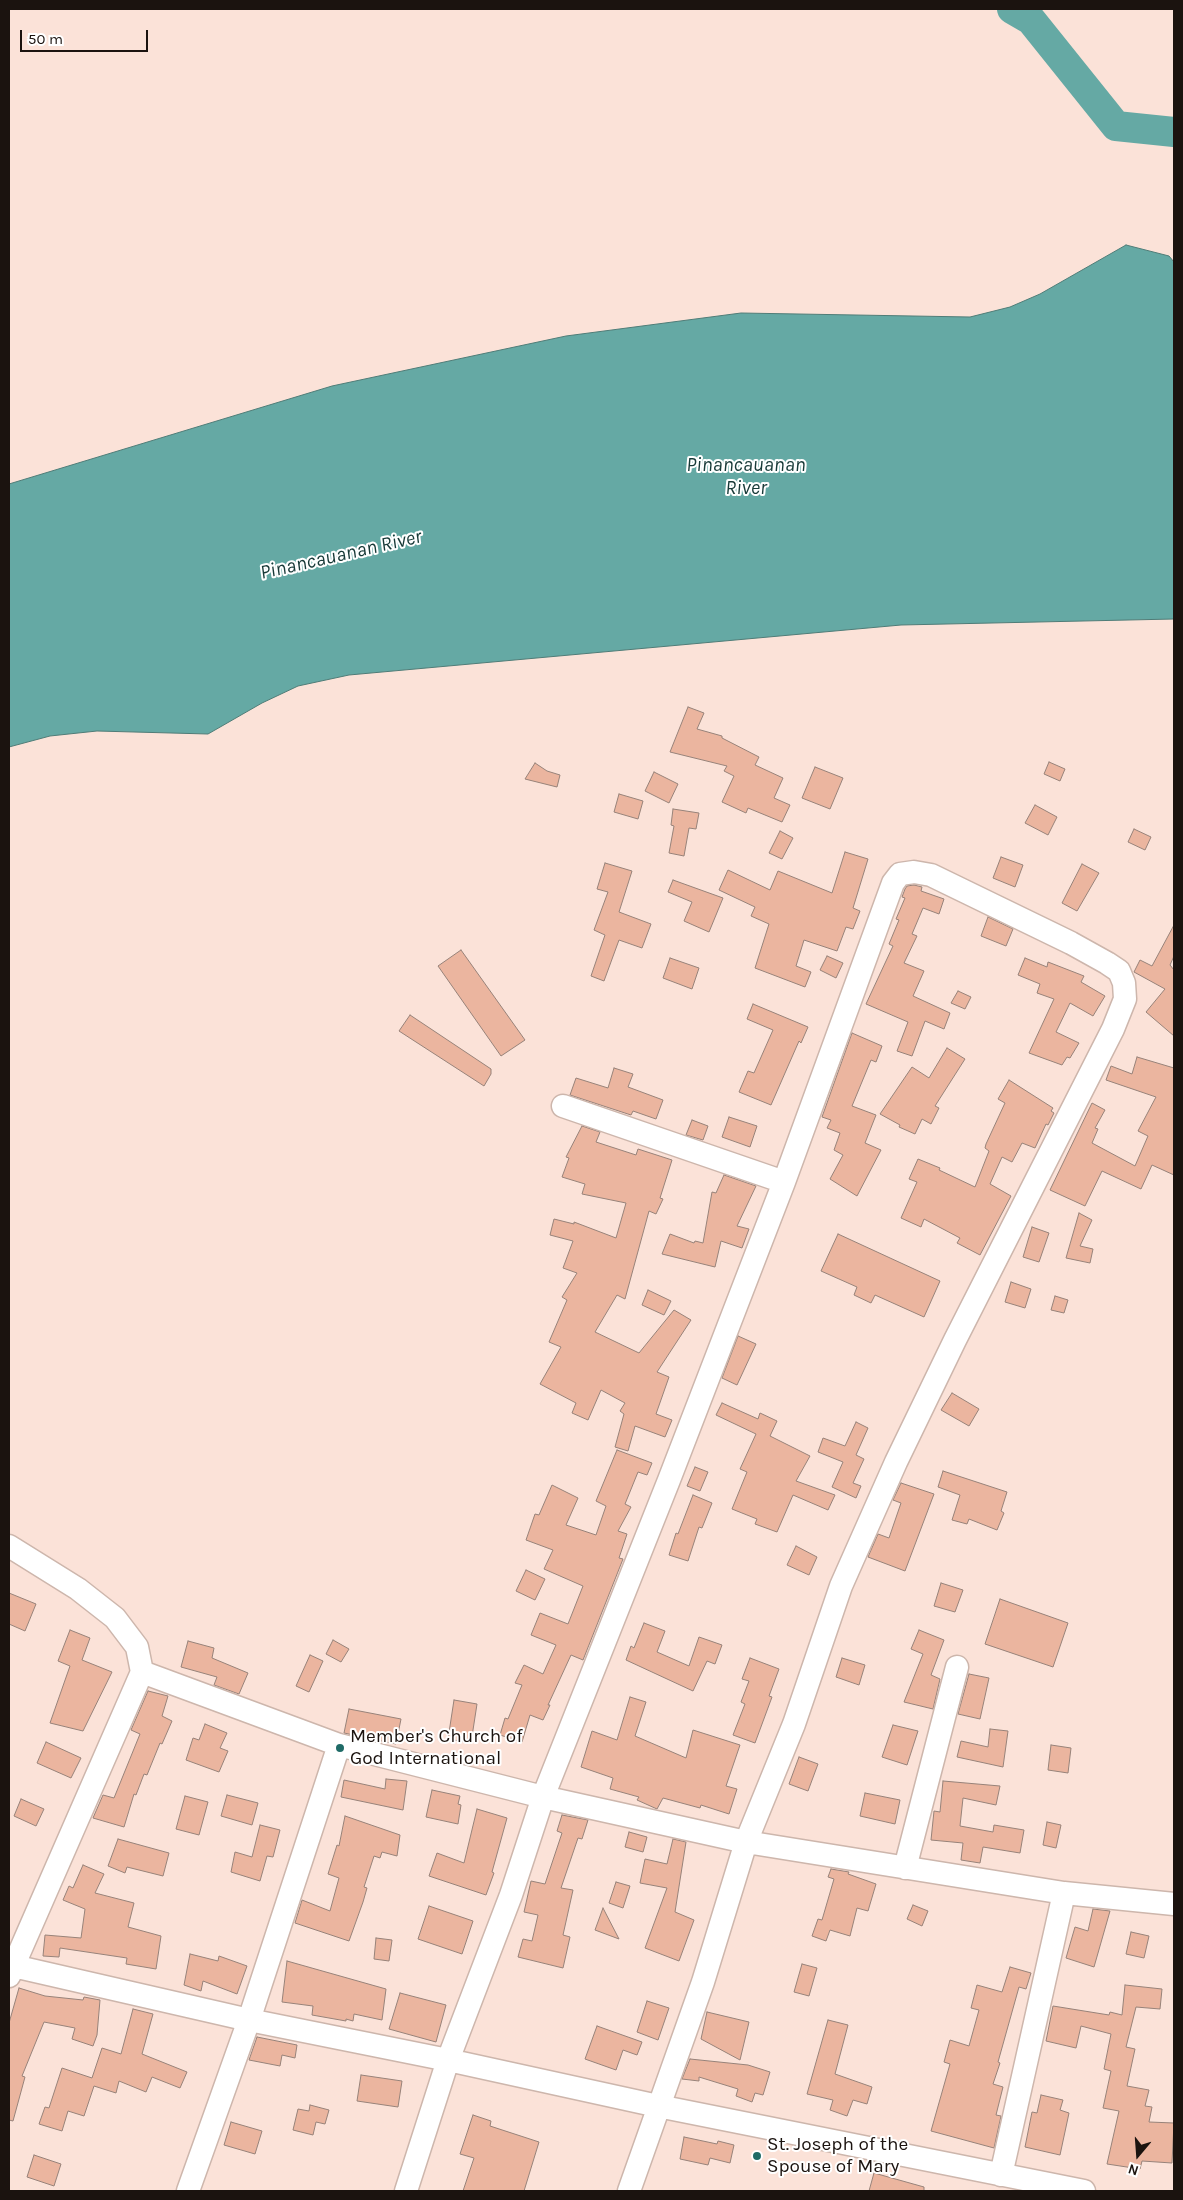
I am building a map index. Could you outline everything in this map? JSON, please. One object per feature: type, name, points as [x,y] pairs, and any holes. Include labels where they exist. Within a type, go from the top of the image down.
[{"type":"street","points":[[406,2191],[448,2060],[511,1895],[543,1797],[669,1480],[784,1182],[893,882],[900,874],[914,872],[931,875],[1071,943],[1119,971],[1124,982],[1125,999],[1113,1029],[955,1340],[896,1462],[841,1586],[794,1724],[746,1842],[703,1982],[658,2106],[630,2191]]},
{"type":"street","points":[[563,1106],[784,1182]]},
{"type":"street","points":[[9,1546],[78,1589],[115,1618],[137,1646],[142,1672],[10,1969],[448,2060],[658,2106],[1001,2176],[1084,2191]]},
{"type":"street","points":[[905,1868],[957,1666]]},
{"type":"street","points":[[142,1672],[339,1745],[543,1797],[746,1842],[1064,1893],[1174,1904]]},
{"type":"street","points":[[188,2191],[250,2020],[339,1745]]},
{"type":"street","points":[[1001,2176],[1064,1893]]},
{"type":"water","name":"Pinancauanan River","points":[[1126,245],[1169,256],[1174,262],[1174,619],[901,625],[349,675],[298,686],[262,703],[208,734],[97,731],[50,736],[9,747],[9,484],[332,386],[566,336],[741,313],[970,317],[1010,307],[1040,294]]},
{"type":"building","points":[[688,707],[704,713],[697,729],[722,736],[722,738],[759,757],[755,765],[783,778],[774,798],[790,805],[782,822],[748,808],[746,813],[722,802],[734,776],[724,771],[727,766],[670,752]]},
{"type":"building","points":[[1049,762],[1065,769],[1060,781],[1044,774]]},
{"type":"building","points":[[535,763],[547,771],[560,775],[557,787],[525,779]]},
{"type":"building","points":[[815,767],[843,778],[830,809],[802,798]]},
{"type":"building","points":[[654,772],[678,784],[669,803],[645,791]]},
{"type":"building","points":[[619,794],[643,801],[638,819],[614,812]]},
{"type":"building","points":[[1035,805],[1057,817],[1048,835],[1025,823]]},
{"type":"building","points":[[673,809],[699,813],[696,829],[689,828],[684,856],[669,853],[674,826],[671,825]]},
{"type":"building","points":[[1134,829],[1151,837],[1145,850],[1128,842]]},
{"type":"building","points":[[780,831],[793,838],[782,859],[769,853]]},
{"type":"building","points":[[845,852],[868,859],[853,908],[860,911],[853,929],[846,927],[837,951],[804,940],[796,966],[811,972],[805,987],[755,968],[769,924],[751,916],[755,907],[719,890],[728,870],[770,890],[778,871],[832,893]]},
{"type":"building","points":[[1001,857],[1023,865],[1015,887],[993,878]]},
{"type":"building","points":[[605,863],[632,871],[619,912],[651,924],[642,948],[619,940],[604,981],[591,976],[605,935],[594,930],[608,892],[597,889]]},
{"type":"building","points":[[1082,864],[1099,873],[1077,911],[1062,903]]},
{"type":"building","points":[[673,880],[723,898],[709,932],[684,921],[692,902],[668,892]]},
{"type":"building","points":[[907,886],[922,887],[921,891],[944,899],[939,914],[923,908],[912,934],[917,936],[904,963],[924,971],[913,996],[950,1013],[944,1029],[925,1021],[912,1056],[897,1051],[908,1022],[866,1004],[893,946],[889,944],[899,920],[896,919],[905,898],[902,897],[905,889]]},
{"type":"building","points":[[988,917],[1013,929],[1006,946],[981,936]]},
{"type":"building","points":[[1174,925],[1174,956],[1170,965],[1174,970],[1174,1036],[1146,1012],[1165,989],[1134,972],[1140,960],[1152,966]]},
{"type":"building","points":[[461,950],[525,1040],[501,1056],[438,966]]},
{"type":"building","points":[[827,956],[843,963],[836,978],[820,970]]},
{"type":"building","points":[[670,958],[699,968],[692,989],[663,978]]},
{"type":"building","points":[[1025,958],[1047,967],[1048,962],[1084,976],[1081,982],[1105,996],[1093,1016],[1070,1003],[1056,1032],[1079,1043],[1070,1058],[1067,1057],[1062,1065],[1029,1053],[1054,999],[1037,993],[1040,984],[1018,975]]},
{"type":"building","points":[[958,991],[971,997],[965,1009],[951,1003]]},
{"type":"building","points":[[753,1004],[808,1027],[801,1043],[799,1041],[771,1105],[739,1092],[748,1071],[754,1073],[773,1030],[747,1019]]},
{"type":"building","points":[[410,1015],[491,1069],[491,1074],[484,1086],[399,1031]]},
{"type":"building","points":[[852,1033],[882,1046],[876,1062],[871,1060],[852,1106],[876,1115],[865,1143],[881,1150],[857,1196],[830,1179],[843,1155],[834,1150],[840,1133],[827,1128],[831,1120],[822,1117]]},
{"type":"building","points":[[947,1048],[965,1059],[935,1106],[939,1108],[931,1124],[922,1119],[915,1134],[899,1127],[900,1125],[880,1114],[912,1067],[929,1078]]},
{"type":"building","points":[[1137,1057],[1174,1068],[1174,1175],[1152,1165],[1141,1189],[1102,1171],[1085,1206],[1050,1190],[1092,1103],[1105,1110],[1095,1128],[1098,1129],[1092,1143],[1135,1166],[1148,1136],[1138,1131],[1156,1097],[1106,1080],[1111,1066],[1132,1074]]},
{"type":"building","points":[[614,1068],[633,1074],[628,1087],[663,1100],[656,1119],[633,1111],[631,1115],[570,1095],[576,1078],[608,1088]]},
{"type":"building","points":[[1009,1080],[1053,1108],[1051,1111],[1054,1113],[1048,1125],[1046,1124],[1035,1148],[1022,1143],[1012,1162],[1002,1157],[990,1184],[1011,1196],[980,1255],[957,1243],[960,1238],[924,1219],[921,1227],[901,1218],[917,1182],[909,1179],[918,1159],[940,1168],[939,1170],[975,1187],[989,1151],[985,1148],[986,1144],[1005,1103],[998,1099]]},
{"type":"building","points":[[729,1117],[757,1126],[750,1147],[722,1137]]},
{"type":"building","points":[[692,1120],[708,1126],[703,1140],[686,1135]]},
{"type":"building","points":[[582,1126],[600,1132],[596,1142],[636,1155],[638,1149],[672,1160],[660,1198],[663,1199],[656,1214],[649,1211],[625,1299],[617,1295],[595,1332],[639,1353],[674,1310],[691,1320],[657,1372],[669,1377],[656,1414],[672,1420],[665,1437],[635,1426],[628,1451],[615,1447],[624,1414],[620,1411],[625,1403],[601,1390],[588,1420],[572,1413],[576,1403],[540,1384],[561,1347],[549,1342],[567,1300],[562,1297],[577,1273],[563,1268],[573,1241],[550,1235],[554,1219],[574,1224],[574,1222],[616,1238],[626,1203],[582,1194],[585,1184],[562,1177],[569,1158],[566,1157]]},
{"type":"building","points":[[724,1175],[756,1186],[737,1226],[749,1229],[742,1248],[721,1241],[715,1267],[662,1254],[670,1234],[694,1243],[695,1241],[703,1243],[712,1192],[716,1193]]},
{"type":"building","points":[[1079,1213],[1092,1220],[1080,1246],[1093,1249],[1090,1263],[1066,1258]]},
{"type":"building","points":[[1032,1227],[1049,1233],[1039,1262],[1023,1257]]},
{"type":"building","points":[[838,1234],[940,1281],[924,1317],[875,1295],[871,1303],[854,1295],[857,1287],[821,1271]]},
{"type":"building","points":[[1011,1282],[1031,1289],[1025,1308],[1005,1302]]},
{"type":"building","points":[[648,1290],[671,1301],[664,1315],[642,1305]]},
{"type":"building","points":[[1055,1296],[1068,1300],[1064,1313],[1051,1310]]},
{"type":"building","points":[[738,1336],[756,1344],[737,1385],[722,1378]]},
{"type":"building","points":[[952,1393],[979,1409],[969,1426],[941,1410]]},
{"type":"building","points":[[722,1403],[758,1419],[760,1413],[777,1421],[770,1436],[810,1456],[796,1481],[835,1495],[828,1510],[793,1495],[777,1532],[755,1524],[757,1519],[732,1509],[747,1472],[740,1469],[756,1434],[716,1415]]},
{"type":"building","points":[[856,1422],[868,1428],[856,1455],[864,1459],[853,1483],[861,1486],[856,1498],[832,1487],[843,1462],[818,1452],[823,1438],[845,1446]]},
{"type":"building","points":[[617,1450],[652,1463],[647,1475],[638,1472],[625,1504],[631,1507],[618,1531],[627,1534],[619,1558],[623,1559],[583,1660],[571,1655],[543,1720],[530,1715],[522,1742],[500,1735],[505,1718],[508,1719],[522,1685],[515,1683],[524,1665],[543,1674],[556,1645],[531,1635],[540,1613],[568,1624],[583,1586],[544,1569],[553,1550],[526,1540],[535,1514],[539,1515],[552,1485],[578,1498],[566,1525],[596,1535],[606,1506],[596,1501]]},
{"type":"building","points":[[695,1467],[708,1472],[700,1491],[687,1486]]},
{"type":"building","points":[[943,1471],[1007,1492],[1001,1511],[1004,1513],[997,1530],[969,1519],[967,1524],[952,1520],[960,1495],[938,1487]]},
{"type":"building","points":[[901,1483],[934,1494],[905,1571],[868,1557],[878,1534],[889,1538],[901,1503],[893,1500]]},
{"type":"building","points":[[693,1495],[712,1503],[702,1528],[699,1527],[688,1561],[669,1555],[676,1533],[678,1534]]},
{"type":"building","points":[[796,1546],[817,1557],[809,1575],[787,1565]]},
{"type":"building","points":[[526,1570],[545,1579],[535,1600],[516,1591]]},
{"type":"building","points":[[941,1583],[963,1590],[955,1612],[934,1606]]},
{"type":"building","points":[[9,1593],[36,1604],[25,1631],[9,1624]]},
{"type":"building","points":[[1000,1599],[1068,1623],[1053,1667],[985,1644]]},
{"type":"building","points":[[644,1623],[665,1631],[657,1652],[689,1666],[699,1637],[722,1645],[715,1664],[707,1661],[693,1691],[626,1660],[631,1646],[634,1648]]},
{"type":"building","points":[[70,1630],[90,1638],[82,1660],[112,1672],[83,1731],[50,1723],[70,1666],[58,1661]]},
{"type":"building","points":[[919,1630],[944,1640],[931,1675],[940,1679],[933,1709],[904,1702],[923,1654],[911,1649]]},
{"type":"building","points":[[333,1640],[349,1649],[341,1662],[326,1654]]},
{"type":"building","points":[[188,1641],[214,1648],[212,1658],[248,1673],[239,1694],[214,1685],[217,1677],[181,1667]]},
{"type":"building","points":[[310,1655],[323,1661],[309,1692],[296,1686]]},
{"type":"building","points":[[750,1658],[779,1669],[769,1696],[772,1697],[755,1743],[733,1735],[745,1704],[741,1702],[749,1681],[742,1679]]},
{"type":"building","points":[[842,1658],[865,1665],[859,1685],[836,1677]]},
{"type":"building","points":[[969,1674],[989,1678],[980,1719],[958,1714]]},
{"type":"building","points":[[148,1691],[168,1696],[162,1716],[172,1721],[162,1744],[160,1743],[147,1775],[144,1774],[136,1795],[134,1794],[124,1827],[93,1818],[103,1795],[114,1798],[140,1734],[131,1730]]},
{"type":"building","points":[[630,1697],[646,1702],[635,1736],[686,1758],[693,1730],[740,1745],[726,1786],[737,1789],[729,1814],[701,1805],[700,1808],[663,1798],[657,1809],[637,1800],[639,1797],[610,1789],[613,1778],[581,1767],[592,1731],[617,1740]]},
{"type":"building","points":[[454,1700],[477,1704],[471,1743],[448,1739]]},
{"type":"building","points":[[349,1709],[401,1719],[396,1744],[344,1733]]},
{"type":"building","points":[[205,1724],[227,1733],[220,1748],[228,1751],[219,1772],[186,1760],[193,1738],[199,1740]]},
{"type":"building","points":[[893,1725],[918,1731],[907,1765],[882,1757]]},
{"type":"building","points":[[990,1729],[1008,1731],[1003,1767],[957,1757],[961,1741],[988,1747]]},
{"type":"building","points":[[46,1742],[81,1758],[71,1778],[37,1763]]},
{"type":"building","points":[[1051,1745],[1071,1748],[1068,1773],[1048,1770]]},
{"type":"building","points":[[799,1757],[818,1764],[808,1791],[789,1784]]},
{"type":"building","points":[[386,1779],[407,1781],[403,1810],[341,1797],[344,1780],[385,1789]]},
{"type":"building","points":[[943,1781],[1000,1786],[996,1805],[963,1798],[960,1826],[993,1832],[994,1825],[1024,1830],[1020,1853],[983,1847],[980,1863],[961,1860],[963,1843],[931,1840],[934,1811],[940,1812]]},
{"type":"building","points":[[432,1790],[460,1796],[458,1804],[461,1805],[458,1824],[426,1817]]},
{"type":"building","points":[[865,1793],[900,1800],[895,1824],[860,1816]]},
{"type":"building","points":[[227,1795],[258,1803],[252,1825],[221,1816]]},
{"type":"building","points":[[185,1796],[208,1802],[199,1835],[176,1829]]},
{"type":"building","points":[[21,1799],[44,1809],[36,1826],[14,1816]]},
{"type":"building","points":[[477,1809],[507,1818],[492,1872],[494,1873],[486,1895],[429,1876],[437,1853],[464,1863]]},
{"type":"building","points":[[562,1815],[588,1820],[582,1839],[578,1838],[561,1888],[573,1890],[563,1935],[570,1937],[563,1968],[518,1957],[523,1939],[532,1941],[538,1915],[524,1912],[531,1881],[545,1884],[562,1833],[557,1831]]},
{"type":"building","points":[[345,1816],[400,1835],[397,1856],[382,1852],[380,1858],[374,1856],[364,1887],[367,1888],[363,1902],[349,1941],[295,1923],[302,1900],[330,1911],[339,1878],[328,1874],[337,1845],[339,1846]]},
{"type":"building","points":[[1047,1822],[1061,1825],[1056,1848],[1043,1845]]},
{"type":"building","points":[[260,1825],[280,1830],[273,1857],[267,1856],[260,1881],[231,1872],[235,1852],[252,1857]]},
{"type":"building","points":[[629,1832],[647,1837],[643,1852],[625,1847]]},
{"type":"building","points":[[118,1839],[169,1853],[163,1876],[127,1867],[125,1873],[108,1866]]},
{"type":"building","points":[[673,1839],[686,1842],[675,1912],[694,1920],[679,1961],[645,1948],[667,1888],[640,1883],[645,1859],[667,1864]]},
{"type":"building","points":[[83,1865],[104,1874],[95,1893],[134,1903],[128,1927],[161,1936],[156,1969],[126,1964],[127,1958],[60,1948],[59,1957],[43,1956],[45,1935],[81,1938],[85,1909],[63,1900],[69,1886],[73,1888]]},
{"type":"building","points":[[831,1869],[849,1872],[848,1874],[876,1884],[868,1911],[857,1908],[850,1936],[830,1930],[826,1941],[812,1936],[818,1919],[822,1920],[834,1879],[828,1877]]},
{"type":"building","points":[[616,1882],[630,1886],[623,1908],[609,1903]]},
{"type":"building","points":[[913,1905],[928,1911],[922,1926],[907,1919]]},
{"type":"building","points":[[429,1906],[473,1921],[462,1954],[418,1939]]},
{"type":"building","points":[[603,1908],[619,1939],[595,1930]]},
{"type":"building","points":[[1093,1909],[1110,1911],[1094,1967],[1066,1958],[1075,1927],[1088,1931]]},
{"type":"building","points":[[1131,1932],[1149,1936],[1144,1958],[1126,1954]]},
{"type":"building","points":[[376,1938],[392,1940],[389,1961],[374,1959]]},
{"type":"building","points":[[190,1954],[218,1961],[219,1956],[247,1966],[237,1994],[203,1981],[201,1991],[184,1985]]},
{"type":"building","points":[[287,1961],[386,1989],[382,2020],[354,2014],[353,2021],[312,2015],[313,2006],[282,2002]]},
{"type":"building","points":[[802,1964],[817,1968],[809,1996],[794,1992]]},
{"type":"building","points":[[1010,1967],[1031,1973],[1026,1989],[1019,1987],[993,2084],[1003,2087],[996,2115],[1001,2116],[994,2148],[931,2131],[950,2064],[944,2062],[950,2040],[969,2046],[979,2010],[971,2008],[977,1985],[1002,1992]]},
{"type":"building","points":[[1125,1985],[1162,1989],[1160,2009],[1136,2007],[1126,2047],[1135,2049],[1127,2086],[1149,2090],[1145,2106],[1152,2107],[1149,2122],[1174,2123],[1172,2163],[1142,2161],[1140,2169],[1107,2164],[1119,2111],[1103,2108],[1111,2071],[1104,2069],[1111,2034],[1081,2026],[1076,2048],[1046,2041],[1053,2006],[1109,2015],[1110,2012],[1122,2015]]},
{"type":"building","points":[[19,1988],[45,1996],[83,2000],[84,1997],[100,2000],[97,2035],[93,2046],[72,2039],[75,2028],[44,2022],[22,2076],[25,2077],[13,2121],[9,2120],[9,2023]]},
{"type":"building","points":[[400,1993],[446,2005],[436,2042],[389,2029]]},
{"type":"building","points":[[647,2001],[669,2008],[658,2040],[637,2032]]},
{"type":"building","points":[[133,2009],[153,2014],[142,2054],[187,2072],[180,2088],[152,2077],[146,2092],[119,2081],[116,2093],[94,2086],[84,2116],[68,2111],[62,2131],[39,2124],[45,2107],[49,2108],[62,2068],[92,2078],[102,2048],[121,2054]]},
{"type":"building","points":[[707,2012],[749,2022],[740,2060],[701,2039]]},
{"type":"building","points":[[828,2020],[848,2025],[835,2074],[872,2087],[867,2104],[853,2100],[847,2116],[830,2110],[833,2100],[807,2094]]},
{"type":"building","points":[[597,2026],[642,2042],[637,2055],[623,2050],[616,2070],[585,2059]]},
{"type":"building","points":[[257,2037],[297,2045],[295,2058],[282,2055],[280,2066],[249,2060]]},
{"type":"building","points":[[690,2059],[748,2065],[770,2072],[763,2095],[755,2093],[752,2102],[736,2096],[738,2089],[699,2077],[699,2081],[682,2079]]},
{"type":"building","points":[[361,2075],[402,2081],[398,2107],[357,2101]]},
{"type":"building","points":[[1041,2095],[1063,2100],[1060,2110],[1069,2113],[1060,2155],[1025,2147],[1032,2112],[1037,2113]]},
{"type":"building","points":[[310,2105],[329,2110],[325,2124],[316,2122],[313,2135],[293,2130],[298,2109],[309,2111]]},
{"type":"building","points":[[473,2115],[491,2121],[490,2126],[539,2142],[524,2191],[463,2191],[474,2158],[460,2154]]},
{"type":"building","points":[[231,2122],[262,2131],[255,2154],[224,2145]]},
{"type":"building","points":[[684,2137],[717,2144],[718,2141],[734,2145],[730,2163],[710,2158],[708,2165],[680,2159]]},
{"type":"building","points":[[34,2155],[61,2164],[54,2186],[27,2177]]},
{"type":"building","points":[[874,2173],[924,2187],[924,2191],[869,2191]]},
{"type":"waterway","points":[[1012,9],[1031,20],[1116,126],[1174,132]]},
{"type":"place","name":"Member's Church of God International","points":[[340,1748]]},
{"type":"place","name":"St. Joseph of the Spouse of Mary","points":[[757,2156]]}]
